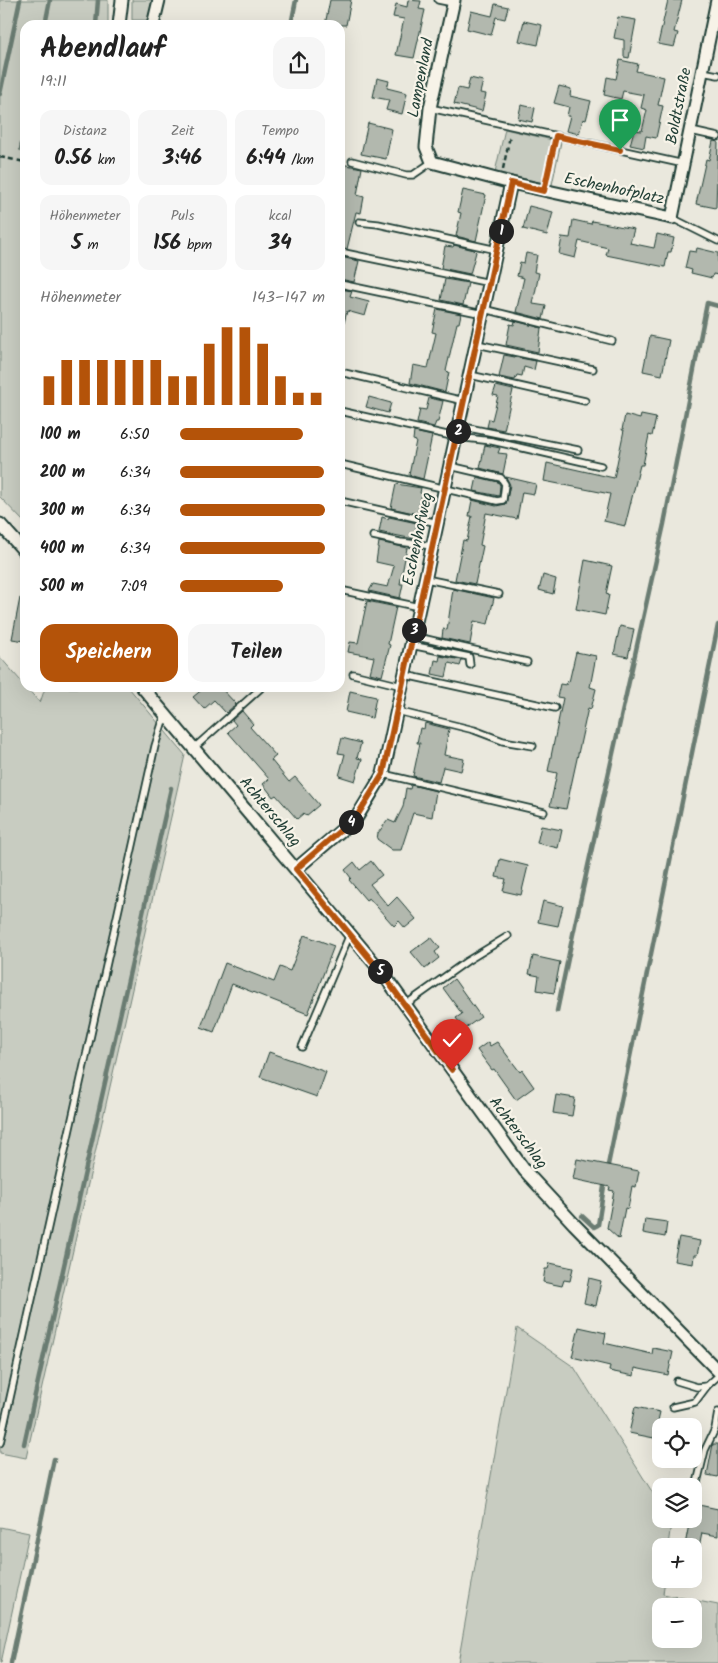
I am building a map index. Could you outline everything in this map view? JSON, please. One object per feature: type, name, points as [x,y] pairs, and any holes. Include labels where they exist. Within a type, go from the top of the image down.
[{"type":"street","points":[[120,20],[122,0]]},
{"type":"street","points":[[154,20],[159,0]]},
{"type":"street","name":"Boldtstraße","points":[[672,218],[717,0]]},
{"type":"street","name":"Lampenland","points":[[432,162],[426,147],[430,108],[454,2]]},
{"type":"street","name":"Eschenhofplatz","points":[[432,162],[544,191],[672,218]]},
{"type":"street","name":"Eschenhofweg","points":[[296,869],[357,816],[383,774],[497,250],[506,182]]},
{"type":"street","points":[[0,524],[20,546]]},
{"type":"street","name":"Achterschlag","points":[[146,692],[381,972],[525,1171],[574,1224],[718,1371]]},
{"type":"lane","points":[[438,0],[454,2]]},
{"type":"lane","points":[[702,72],[718,75]]},
{"type":"lane","points":[[430,108],[684,164]]},
{"type":"lane","points":[[691,131],[718,137]]},
{"type":"lane","points":[[352,161],[406,175],[413,175],[432,162]]},
{"type":"lane","points":[[672,218],[718,241]]},
{"type":"lane","points":[[359,222],[378,224],[497,250]]},
{"type":"lane","points":[[345,253],[490,283]]},
{"type":"lane","points":[[345,285],[483,312],[612,342]]},
{"type":"lane","points":[[477,344],[594,370]]},
{"type":"lane","points":[[345,373],[464,401]]},
{"type":"lane","points":[[470,375],[586,401]]},
{"type":"lane","points":[[345,412],[578,450]]},
{"type":"lane","points":[[457,431],[601,466]]},
{"type":"lane","points":[[345,465],[497,501],[504,500],[505,484],[501,478],[450,466]]},
{"type":"lane","points":[[345,502],[438,523]]},
{"type":"lane","points":[[373,536],[433,546]]},
{"type":"lane","points":[[426,578],[499,594]]},
{"type":"lane","points":[[345,591],[419,607]]},
{"type":"lane","points":[[412,641],[527,662]]},
{"type":"lane","points":[[412,641],[469,657],[470,665]]},
{"type":"lane","points":[[353,674],[403,680],[555,708]]},
{"type":"lane","points":[[194,748],[257,692]]},
{"type":"lane","points":[[397,711],[474,730],[503,741],[533,746]]},
{"type":"lane","points":[[0,1443],[155,746],[165,714]]},
{"type":"lane","points":[[383,774],[544,812]]},
{"type":"lane","points":[[302,1047],[350,934]]},
{"type":"lane","points":[[405,1005],[467,961],[508,936]]},
{"type":"lane","points":[[673,1407],[695,1402],[707,1386],[718,1376]]},
{"type":"lane","points":[[677,1381],[698,1387],[707,1386]]},
{"type":"lane","points":[[698,1478],[705,1450],[715,1429],[718,1412]]},
{"type":"path","points":[[506,182],[512,126]]},
{"type":"path","points":[[544,191],[556,136]]},
{"type":"path","points":[[0,157],[20,161]]},
{"type":"shaded area","points":[[0,0],[108,0],[108,20],[20,20],[20,518],[0,497]]},
{"type":"shaded area","points":[[132,0],[153,0],[149,20],[132,20]]},
{"type":"shaded area","points":[[505,129],[561,142],[552,185],[495,172]]},
{"type":"shaded area","points":[[0,657],[20,680],[20,692],[30,692],[40,703],[44,692],[132,692],[185,755],[26,1458],[0,1453]]},
{"type":"shaded area","points":[[517,1328],[574,1367],[652,1492],[652,1528],[670,1528],[669,1538],[652,1538],[652,1588],[664,1588],[663,1594],[683,1598],[652,1598],[652,1648],[702,1648],[702,1602],[718,1605],[718,1663],[458,1663]]},
{"type":"shaded area","points":[[0,1527],[29,1533],[1,1663],[0,1663]]},
{"type":"building","points":[[330,0],[351,0],[346,25],[345,20],[326,20]]},
{"type":"building","points":[[408,0],[421,1],[419,9],[425,10],[414,58],[396,55],[404,19],[393,17],[396,4],[407,7]]},
{"type":"building","points":[[668,0],[682,0],[674,32],[678,33],[674,47],[658,44]]},
{"type":"building","points":[[495,4],[508,7],[505,19],[496,17],[491,35],[467,29],[471,11],[492,16]]},
{"type":"building","points":[[618,17],[636,20],[629,58],[624,57],[624,40],[614,38]]},
{"type":"building","points":[[524,21],[542,25],[538,45],[519,41]]},
{"type":"building","points":[[620,60],[638,64],[636,71],[664,77],[658,105],[663,106],[656,138],[646,136],[644,148],[630,145],[634,130],[642,131],[647,110],[641,108],[644,95],[623,91],[621,99],[604,95],[607,77],[616,79]]},
{"type":"building","points":[[377,78],[389,81],[387,88],[407,93],[402,114],[386,110],[389,100],[373,97]]},
{"type":"building","points":[[470,78],[483,81],[480,93],[486,94],[482,111],[454,104],[458,88],[467,90]]},
{"type":"building","points":[[559,86],[571,89],[570,96],[591,101],[586,120],[583,119],[579,134],[566,131],[570,116],[567,116],[569,107],[554,103]]},
{"type":"building","points":[[521,105],[535,108],[532,122],[518,119]]},
{"type":"building","points":[[368,123],[392,129],[386,159],[361,154]]},
{"type":"building","points":[[713,141],[718,142],[716,208],[696,204],[706,159],[709,160]]},
{"type":"building","points":[[345,165],[362,168],[357,195],[364,197],[361,213],[356,212],[347,249],[345,248]]},
{"type":"building","points":[[463,190],[486,195],[476,241],[456,236],[461,213],[458,212]]},
{"type":"building","points":[[529,206],[553,212],[547,235],[523,229]]},
{"type":"building","points":[[573,220],[591,224],[592,221],[634,229],[630,243],[654,248],[657,234],[674,238],[671,252],[668,252],[665,267],[606,255],[608,248],[579,241],[575,258],[559,254],[562,237],[570,238]]},
{"type":"building","points":[[454,245],[476,252],[470,274],[441,268],[445,246],[453,247]]},
{"type":"building","points":[[697,248],[718,253],[718,275],[713,274],[712,278],[691,273],[692,270],[685,268],[689,251],[696,252]]},
{"type":"building","points":[[526,253],[537,255],[534,272],[539,273],[533,304],[546,306],[543,319],[516,312],[524,278],[517,276],[520,262],[524,263]]},
{"type":"building","points":[[345,258],[359,261],[354,282],[345,280]]},
{"type":"building","points":[[445,279],[468,283],[463,305],[441,300]]},
{"type":"building","points":[[345,290],[352,291],[350,297],[369,302],[365,316],[347,311],[345,319]]},
{"type":"building","points":[[437,309],[461,314],[459,323],[457,323],[446,371],[449,372],[445,392],[410,383],[413,365],[428,368],[436,333],[432,332]]},
{"type":"building","points":[[515,321],[541,328],[538,352],[506,345],[510,324],[514,325]]},
{"type":"building","points":[[650,336],[669,340],[662,375],[643,371]]},
{"type":"building","points":[[504,355],[536,361],[534,370],[524,367],[522,376],[517,375],[515,380],[499,377]]},
{"type":"building","points":[[496,386],[513,390],[504,430],[487,427],[489,419],[492,420],[498,396],[493,395]]},
{"type":"building","points":[[369,397],[391,403],[388,413],[366,407]]},
{"type":"building","points":[[429,398],[443,401],[438,422],[436,422],[434,427],[417,423],[420,409],[426,410]]},
{"type":"building","points":[[625,415],[640,419],[641,415],[656,418],[652,436],[649,435],[643,465],[640,465],[625,526],[604,521],[610,494],[544,481],[547,463],[614,478],[624,430],[622,430]]},
{"type":"building","points":[[414,432],[432,436],[423,479],[409,475],[416,441],[413,440]]},
{"type":"building","points":[[485,445],[500,448],[498,453],[507,454],[503,474],[480,468]]},
{"type":"building","points":[[477,477],[498,482],[500,485],[499,496],[474,491]]},
{"type":"building","points":[[506,477],[536,484],[534,494],[522,492],[517,519],[486,513],[480,545],[483,546],[475,584],[455,580],[463,540],[467,541],[472,516],[469,516],[472,500],[496,506],[506,504],[510,485]]},
{"type":"building","points":[[396,484],[421,488],[420,493],[422,494],[418,514],[391,508]]},
{"type":"building","points":[[382,517],[417,523],[414,539],[379,532]]},
{"type":"building","points":[[379,542],[407,548],[400,584],[403,584],[400,598],[369,591],[373,584],[388,587],[394,566],[376,562]]},
{"type":"building","points":[[585,560],[612,566],[606,594],[609,595],[605,615],[576,609]]},
{"type":"building","points":[[543,575],[556,579],[553,594],[539,590]]},
{"type":"building","points":[[453,589],[494,598],[488,624],[474,621],[470,644],[442,638],[443,629],[447,630]]},
{"type":"building","points":[[20,598],[20,640],[12,639]]},
{"type":"building","points":[[367,601],[396,607],[388,644],[390,645],[382,676],[370,673],[374,657],[348,652],[350,642],[358,643]]},
{"type":"building","points":[[620,626],[634,629],[628,657],[614,654]]},
{"type":"building","points":[[576,652],[596,656],[590,687],[596,689],[591,709],[588,708],[566,809],[550,806],[557,773],[548,771],[563,698],[557,697],[560,684],[566,685],[567,681],[569,682]]},
{"type":"building","points":[[440,656],[462,660],[460,666],[449,663],[446,677],[432,674],[435,660],[439,661]]},
{"type":"building","points":[[350,691],[376,697],[372,718],[346,712]]},
{"type":"building","points":[[199,692],[225,692],[236,704],[226,713],[214,700],[204,709],[193,697]]},
{"type":"building","points":[[242,711],[253,724],[250,727],[276,756],[271,760],[289,782],[295,777],[319,805],[306,816],[304,813],[297,819],[276,795],[273,797],[263,784],[269,779],[228,732],[236,725],[232,720]]},
{"type":"building","points":[[425,723],[449,729],[444,755],[464,759],[461,771],[443,767],[439,782],[413,776],[420,743],[417,743],[420,728],[424,729]]},
{"type":"building","points":[[342,738],[361,743],[357,758],[362,759],[355,781],[339,776],[345,754],[338,753]]},
{"type":"building","points":[[411,785],[436,791],[432,817],[413,813],[401,850],[392,850],[377,839],[378,833],[388,820],[395,823],[403,807],[406,788],[410,789]]},
{"type":"building","points":[[541,826],[562,830],[558,848],[537,843]]},
{"type":"building","points":[[500,859],[528,866],[521,895],[503,891],[506,879],[496,877]]},
{"type":"building","points":[[371,861],[382,875],[370,884],[388,906],[397,897],[416,919],[405,928],[399,921],[394,926],[369,898],[366,900],[349,880],[351,878],[345,870],[354,862],[360,870]]},
{"type":"building","points":[[543,901],[563,906],[558,926],[538,922]]},
{"type":"building","points":[[304,935],[334,946],[308,1014],[232,984],[214,1032],[201,1027],[225,963],[274,982],[280,967],[290,971]]},
{"type":"building","points":[[431,937],[440,948],[435,952],[439,958],[425,969],[411,952]]},
{"type":"building","points":[[533,956],[560,962],[554,993],[537,990],[539,976],[529,974]]},
{"type":"building","points":[[454,979],[481,1017],[464,1029],[456,1018],[462,1014],[443,988]]},
{"type":"building","points":[[488,1042],[490,1046],[497,1042],[520,1072],[522,1070],[534,1087],[516,1100],[494,1069],[492,1070],[477,1050]]},
{"type":"building","points":[[269,1052],[326,1072],[317,1097],[260,1077]]},
{"type":"building","points":[[556,1095],[575,1098],[572,1116],[553,1113]]},
{"type":"building","points":[[577,1159],[639,1171],[636,1187],[632,1186],[628,1209],[625,1208],[619,1239],[607,1228],[614,1191],[609,1190],[610,1187],[573,1179]]},
{"type":"building","points":[[645,1219],[667,1222],[665,1237],[643,1233]]},
{"type":"building","points":[[679,1237],[700,1241],[697,1255],[694,1255],[693,1264],[674,1261]]},
{"type":"building","points":[[550,1263],[573,1268],[570,1281],[564,1280],[562,1286],[543,1282],[545,1269],[548,1269]]},
{"type":"building","points":[[589,1278],[601,1281],[596,1306],[584,1303]]},
{"type":"building","points":[[579,1327],[606,1333],[604,1343],[652,1354],[653,1348],[673,1352],[668,1375],[635,1368],[634,1376],[609,1371],[610,1366],[572,1357]]},
{"type":"building","points":[[635,1407],[660,1412],[659,1418],[652,1418],[652,1438],[629,1433]]},
{"type":"building","points":[[713,1444],[718,1444],[718,1477],[707,1475]]},
{"type":"building","points":[[702,1506],[718,1509],[718,1536],[702,1533],[701,1538],[686,1538],[688,1528],[702,1528]]},
{"type":"waterway","points":[[0,94],[20,0]]},
{"type":"waterway","points":[[46,20],[50,0]]},
{"type":"waterway","points":[[96,20],[98,0]]},
{"type":"waterway","points":[[292,20],[296,0]]},
{"type":"waterway","points":[[557,1011],[664,524],[707,303],[718,306]]},
{"type":"waterway","points":[[607,1170],[718,625]]},
{"type":"waterway","points":[[24,1444],[171,788]]},
{"type":"waterway","points":[[582,1216],[594,1227],[598,1225],[605,1180]]},
{"type":"waterway","points":[[11,1663],[54,1459]]},
{"type":"route","points":[[452,1070],[381,972],[296,869],[357,816],[383,774],[511,183],[544,191],[556,136],[620,150]]}]
